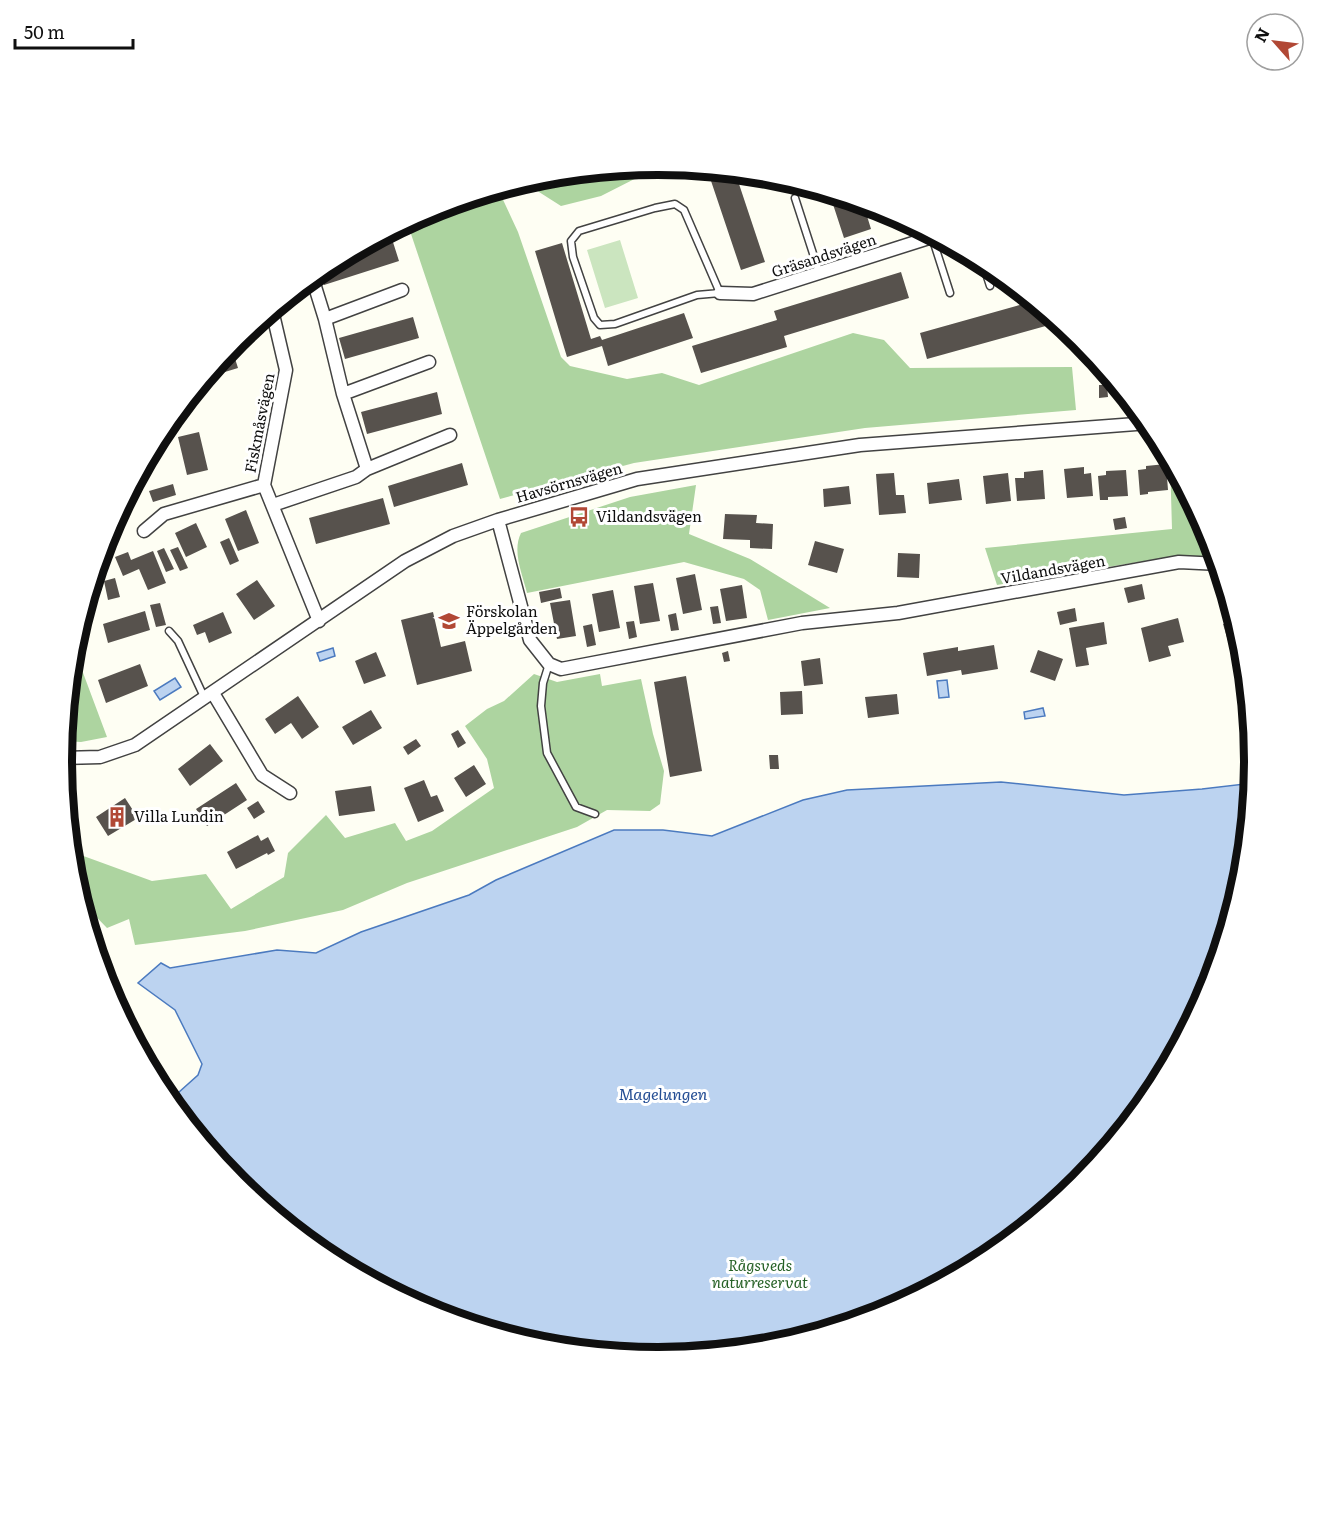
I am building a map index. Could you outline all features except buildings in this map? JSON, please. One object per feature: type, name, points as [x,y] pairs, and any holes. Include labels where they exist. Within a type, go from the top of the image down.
[{"type":"street","name":"Gräsandsvägen","points":[[720,293],[753,294],[922,237]]},
{"type":"street","points":[[315,286],[343,394],[367,468]]},
{"type":"street","points":[[325,319],[402,290]]},
{"type":"street","name":"Fiskmåsvägen","points":[[274,319],[286,370],[264,485],[319,621]]},
{"type":"street","points":[[343,394],[429,362]]},
{"type":"street","name":"Havsörnsvägen","points":[[72,758],[100,757],[135,745],[405,561],[453,536],[498,520],[637,479],[848,447],[1138,424]]},
{"type":"street","points":[[273,505],[356,477],[367,468],[450,435]]},
{"type":"street","points":[[144,531],[164,514],[264,485]]},
{"type":"street","points":[[498,520],[530,640],[549,664]]},
{"type":"street","name":"Vildandsvägen","points":[[549,664],[561,669],[579,667],[802,623],[898,613],[1179,562],[1210,564]]},
{"type":"street","points":[[209,696],[262,775],[290,793]]},
{"type":"lane","points":[[795,198],[819,273]]},
{"type":"lane","points":[[675,204],[684,210],[720,293],[697,295],[615,324],[600,325],[594,318],[573,257],[571,241],[579,231],[675,204]]},
{"type":"lane","points":[[931,242],[950,293]]},
{"type":"lane","points":[[987,276],[990,286]]},
{"type":"lane","points":[[169,631],[178,641],[209,696]]},
{"type":"lane","points":[[549,664],[543,683],[541,706],[547,753],[576,807],[595,814]]},
{"type":"green space","points":[[641,175],[601,196],[561,206],[536,188],[582,180]]},
{"type":"green space","points":[[762,184],[772,186],[763,189]]},
{"type":"green space","points":[[502,197],[518,232],[561,357],[570,366],[627,379],[662,373],[699,385],[853,333],[884,340],[910,368],[1072,367],[1076,410],[865,428],[634,463],[500,499],[410,230],[470,206]]},
{"type":"green space","points":[[620,240],[638,298],[605,308],[587,250]]},
{"type":"green space","points":[[1170,476],[1185,502],[1207,556],[1175,556],[997,585],[985,548],[1172,529]]},
{"type":"green space","points":[[696,485],[689,534],[750,559],[830,608],[768,620],[760,590],[744,579],[684,562],[527,593],[517,547],[521,533],[630,497]]},
{"type":"green space","points":[[80,665],[107,737],[73,742]]},
{"type":"green space","points":[[534,674],[557,682],[600,674],[602,686],[641,679],[664,771],[660,804],[650,811],[607,810],[577,827],[407,883],[343,910],[245,931],[135,945],[129,919],[107,928],[92,912],[80,855],[152,881],[206,874],[231,909],[284,877],[288,853],[326,815],[345,838],[395,823],[406,841],[432,831],[494,788],[487,759],[465,726],[487,709],[504,701]]},
{"type":"water","points":[[333,648],[335,656],[320,661],[317,653]]},
{"type":"water","points":[[175,678],[181,687],[160,700],[154,691]]},
{"type":"water","points":[[947,680],[949,697],[939,698],[937,681]]},
{"type":"water","points":[[1043,708],[1045,716],[1025,719],[1024,712]]},
{"type":"water","name":"Magelungen","points":[[1001,782],[1124,795],[1244,784],[1234,876],[1214,950],[1185,1021],[1146,1087],[1124,1119],[1099,1148],[1045,1202],[1016,1227],[984,1249],[918,1288],[847,1317],[810,1328],[773,1337],[697,1347],[620,1347],[544,1337],[507,1328],[470,1317],[399,1288],[365,1269],[301,1227],[244,1176],[193,1119],[176,1095],[198,1075],[202,1064],[175,1010],[138,983],[161,963],[170,968],[277,950],[316,953],[361,932],[469,895],[496,880],[614,830],[663,830],[712,836],[803,800],[847,790]]},
{"type":"place","name":"Vildandsvägen","points":[[579,517]]},
{"type":"place","name":"Förskolan Äppelgården","points":[[449,621]]},
{"type":"place","name":"Villa Lundin","points":[[117,817]]},
{"type":"park label","name":"Rågsveds naturreservat","points":[[760,1274]]}]
